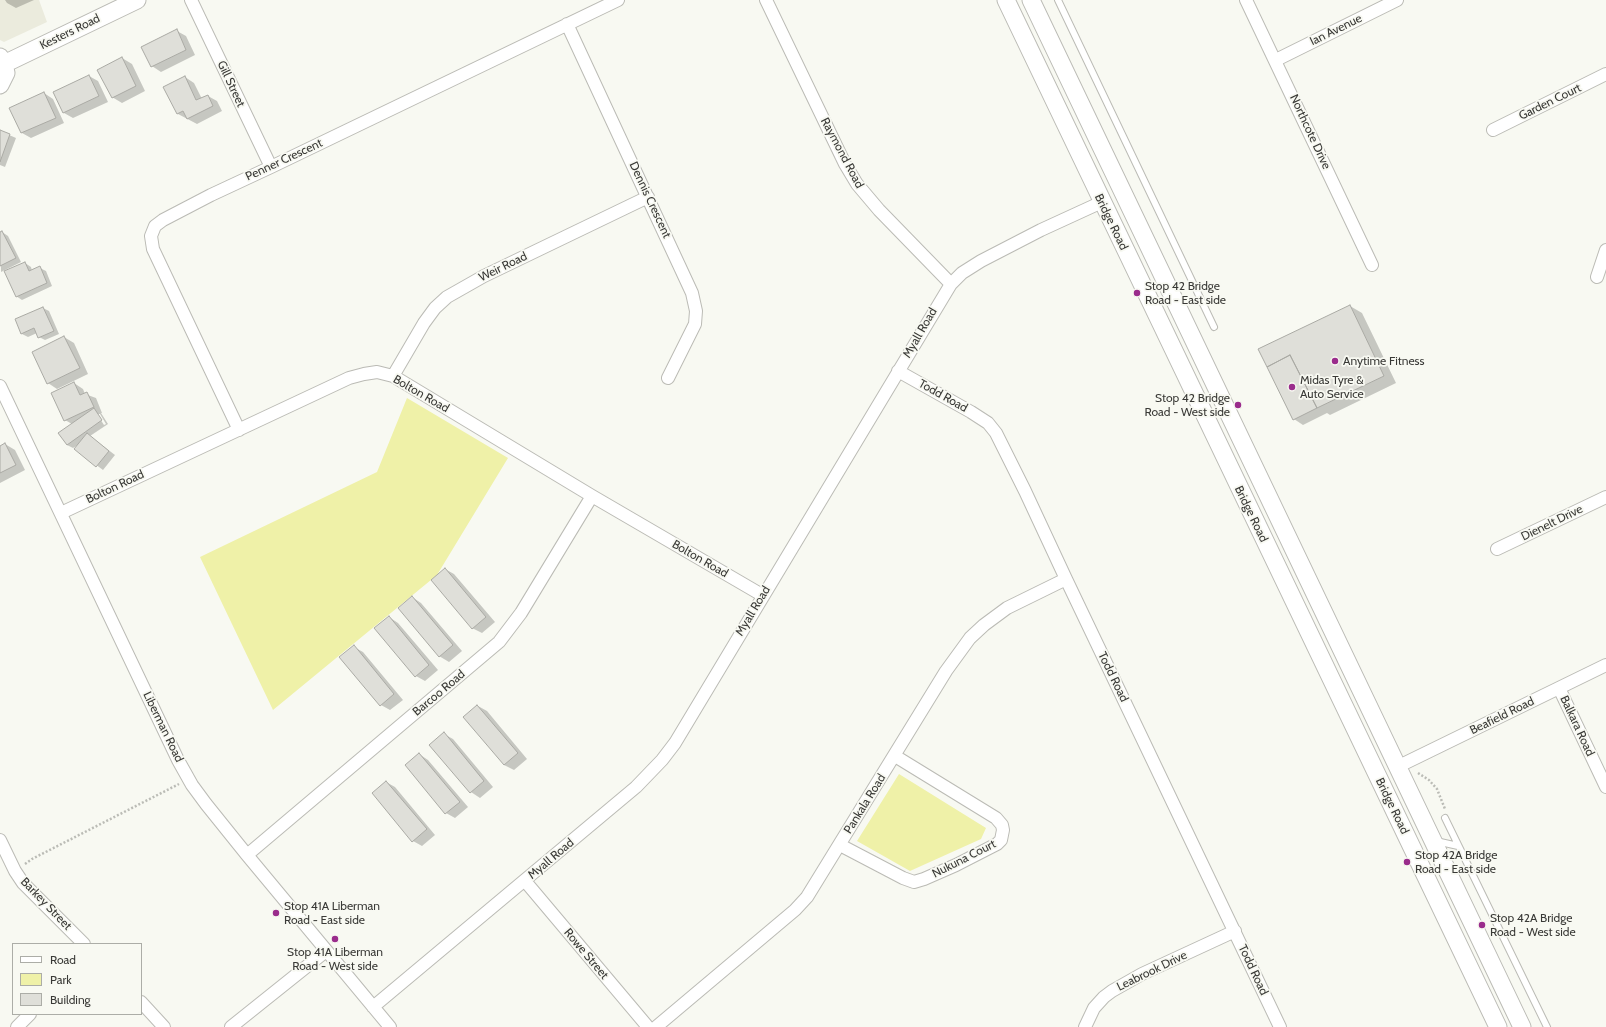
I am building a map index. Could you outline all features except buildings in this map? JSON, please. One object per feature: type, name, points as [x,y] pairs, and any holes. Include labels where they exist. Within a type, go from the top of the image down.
[{"type":"main road","name":"Kesters Road","points":[[2,61],[137,0]]},
{"type":"main road","name":"Bridge Road","points":[[1006,0],[1498,1027]]},
{"type":"main road","name":"Bridge Road","points":[[1032,0],[1522,1027]]},
{"type":"main road","points":[[0,85],[6,73],[2,61]]},
{"type":"main road","points":[[1102,202],[1122,191]]},
{"type":"main road","points":[[1378,776],[1397,767]]},
{"type":"street","name":"Gill Street","points":[[191,0],[271,168]]},
{"type":"street","name":"Penner Crescent","points":[[239,430],[152,249],[151,236],[155,226],[163,220],[211,195],[271,168],[618,0]]},
{"type":"street","name":"Raymond Road","points":[[766,0],[845,164],[857,184],[879,210],[951,284]]},
{"type":"street","name":"Northcote Drive","points":[[1246,0],[1276,60],[1372,265]]},
{"type":"street","name":"Ian Avenue","points":[[1276,60],[1397,0]]},
{"type":"street","name":"Dennis Crescent","points":[[567,24],[692,293],[696,311],[695,324],[668,378]]},
{"type":"street","name":"Garden Court","points":[[1493,130],[1606,74]]},
{"type":"street","name":"Weir Road","points":[[393,376],[424,323],[435,308],[447,297],[484,276],[648,197]]},
{"type":"street","name":"Myall Road","points":[[373,1007],[636,788],[662,760],[675,743],[762,595],[951,284],[962,273],[981,261],[1041,230],[1102,202]]},
{"type":"street","points":[[1597,277],[1606,250]]},
{"type":"street","name":"Todd Road","points":[[898,371],[960,405],[981,418],[992,428],[1022,485],[1280,1027]]},
{"type":"street","name":"Bolton Road","points":[[61,512],[353,377],[377,372],[393,376],[592,496],[762,595]]},
{"type":"street","name":"Liberman Road","points":[[0,386],[4,402],[61,512],[189,779],[206,804],[247,855],[390,1027]]},
{"type":"street","name":"Barcoo Road","points":[[247,855],[499,642],[521,613],[592,496]]},
{"type":"street","name":"Dienelt Drive","points":[[1497,549],[1606,497]]},
{"type":"street","name":"Pankala Road","points":[[656,1027],[800,905],[813,889],[946,671],[974,633],[1007,608],[1066,579]]},
{"type":"street","name":"Beafield Road","points":[[1397,767],[1606,665]]},
{"type":"street","name":"Balkara Road","points":[[1559,688],[1606,787]]},
{"type":"street","name":"Nukuna Court","points":[[840,845],[903,878],[914,882],[956,864],[997,844],[1001,840],[1003,830],[1002,825],[996,818],[895,756]]},
{"type":"street","name":"Barkey Street","points":[[0,840],[15,871],[30,889],[83,943]]},
{"type":"street","name":"Rowe Street","points":[[525,881],[648,1027]]},
{"type":"street","name":"Leabrook Drive","points":[[1085,1027],[1094,1008],[1112,991],[1142,974],[1235,931]]},
{"type":"street","points":[[231,1027],[326,951]]},
{"type":"street","points":[[142,1003],[164,1027]]},
{"type":"street","points":[[17,1027],[29,1015]]},
{"type":"lane","points":[[1058,0],[1214,328]]},
{"type":"lane","points":[[1446,815],[1458,846],[1547,1027]]},
{"type":"lane","points":[[1433,840],[1458,846]]},
{"type":"path","points":[[1417,772],[1429,780],[1437,790],[1442,800],[1446,815]]},
{"type":"path","points":[[15,871],[32,859],[189,779]]},
{"type":"shaded area","points":[[0,0],[39,0],[47,22],[4,42],[0,40]]},
{"type":"green space","points":[[407,398],[508,458],[437,575],[273,710],[200,557],[377,472]]},
{"type":"green space","points":[[899,774],[986,828],[981,839],[910,871],[857,841]]},
{"type":"place","name":"Stop 42 Bridge Road - East side","points":[[1137,293]]},
{"type":"place","name":"Anytime Fitness","points":[[1335,361]]},
{"type":"place","name":"Midas Tyre & Auto Service","points":[[1292,387]]},
{"type":"place","name":"Stop 42 Bridge Road - West side","points":[[1238,405]]},
{"type":"place","name":"Stop 42A Bridge Road - East side","points":[[1407,862]]},
{"type":"place","name":"Stop 41A Liberman Road - East side","points":[[276,913]]},
{"type":"place","name":"Stop 42A Bridge Road - West side","points":[[1482,925]]},
{"type":"place","name":"Stop 41A Liberman Road - West side","points":[[335,939]]}]
